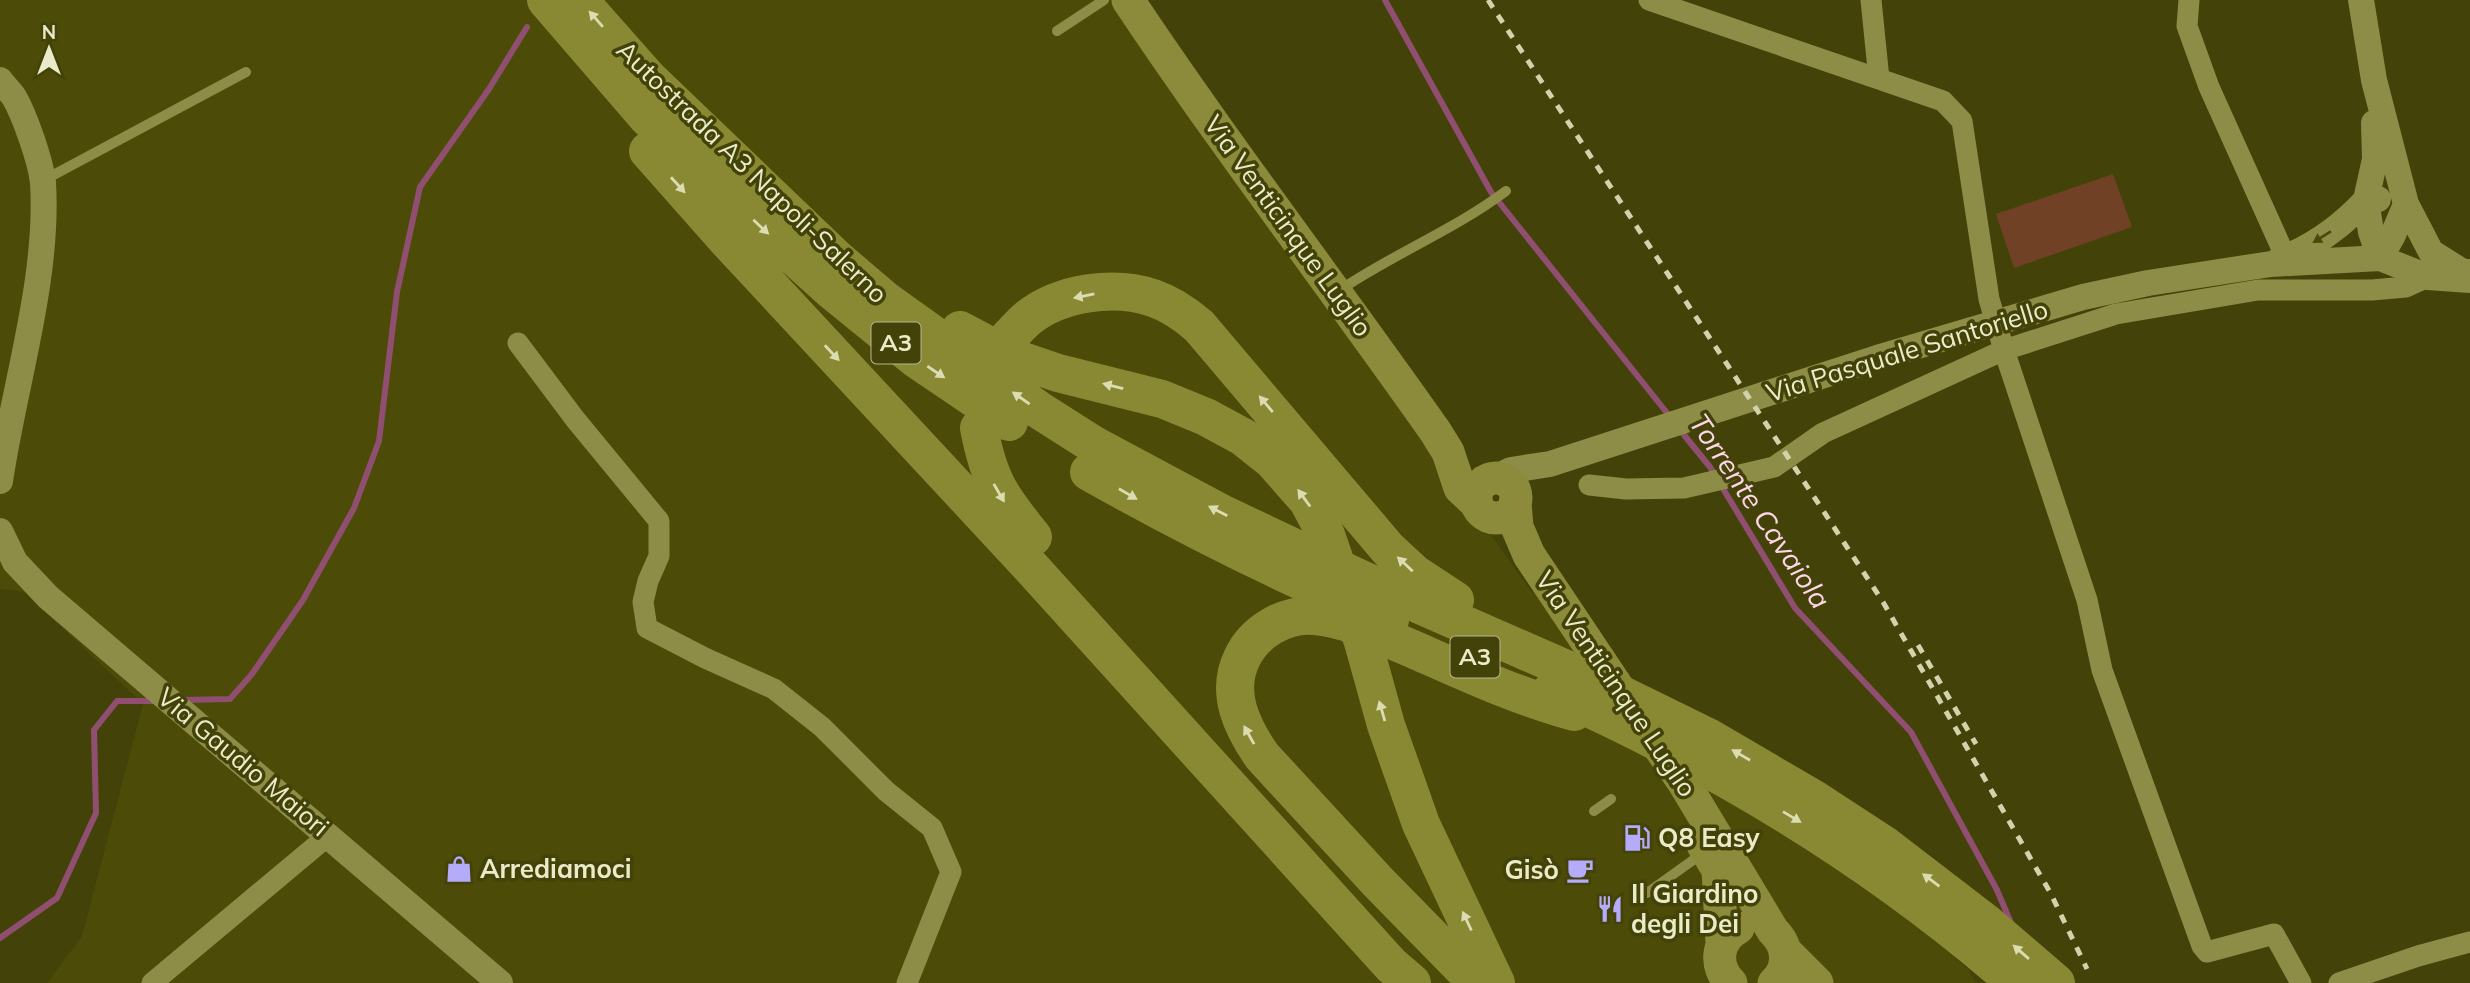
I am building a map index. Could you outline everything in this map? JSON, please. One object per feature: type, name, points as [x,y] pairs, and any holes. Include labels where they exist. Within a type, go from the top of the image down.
[{"type":"highway","points":[[526,0],[575,67],[725,238],[1028,564],[1391,965],[1412,983]]},
{"type":"highway","name":"Autostrada A3 Napoli-Salerno","points":[[546,0],[647,117],[831,290],[916,359],[1018,428],[1198,532],[1340,620],[1490,683],[1565,710],[1632,729],[1734,783],[1856,858],[1910,896],[1981,935],[2056,983]]},
{"type":"highway","name":"Autostrada A3 Napoli-Salerno","points":[[579,0],[649,79],[837,259],[929,334],[1039,410],[1094,444],[1223,514],[1587,678],[1708,737],[1804,793],[1886,846],[1981,935],[2015,983]]},
{"type":"highway","points":[[649,79],[748,154],[892,282],[968,335],[1011,358],[1058,373],[1162,399],[1243,437],[1272,460],[1308,501],[1326,535],[1363,642],[1386,725],[1421,824],[1496,983]]},
{"type":"highway","name":"A3","points":[[1009,337],[1030,317],[1056,303],[1083,294],[1132,294],[1171,306],[1199,326],[1388,549],[1414,573],[1469,608],[1519,634],[1587,678]]},
{"type":"highway","points":[[979,428],[985,461],[1004,501],[1057,567],[1409,949],[1432,983]]},
{"type":"highway","points":[[1316,603],[1297,617],[1260,633],[1248,644],[1239,664],[1234,696],[1248,736],[1262,756],[1369,873],[1477,983]]},
{"type":"main road","name":"Via Venticinque Luglio","points":[[1129,0],[1263,195],[1337,292],[1448,452],[1496,496],[1594,655],[1684,783],[1779,941],[1816,983]]},
{"type":"main road","name":"Via Venticinque Luglio","points":[[1496,496],[1532,584],[1577,656],[1669,787],[1707,864],[1722,944],[1720,967],[1731,983]]},
{"type":"main road","points":[[1722,944],[1732,931],[1743,925],[1762,926],[1779,941],[1783,972],[1774,983]]},
{"type":"street","points":[[1648,0],[1943,101],[1962,121],[1989,299],[2087,600],[2102,670],[2202,946],[2207,952],[2274,934],[2301,983]]},
{"type":"street","points":[[1871,0],[1879,79]]},
{"type":"street","points":[[2189,0],[2187,26],[2279,261]]},
{"type":"street","points":[[2361,0],[2374,80],[2406,204],[2430,264],[2470,280]]},
{"type":"street","points":[[0,80],[13,97],[29,132],[43,180],[43,234],[36,290],[0,481]]},
{"type":"street","points":[[2374,80],[2375,159],[2366,200],[2371,232],[2380,258]]},
{"type":"street","points":[[2279,261],[2321,239],[2348,220],[2366,200],[2387,199],[2406,204]]},
{"type":"street","points":[[2372,290],[2380,258],[2406,204]]},
{"type":"street","points":[[2279,261],[2380,258],[2393,265],[2430,264],[2470,272]]},
{"type":"street","name":"Via Pasquale Santoriello","points":[[1496,496],[1511,470],[1550,464],[1877,358],[2083,297],[2279,261]]},
{"type":"street","points":[[1589,485],[1626,489],[1684,488],[1774,467],[1842,423],[1902,399],[2004,350],[2116,314],[2258,290],[2372,290],[2406,287],[2430,264]]},
{"type":"street","points":[[518,343],[575,419],[659,521],[659,556],[648,581],[643,602],[647,628],[774,689],[822,727],[886,791],[932,828],[951,872],[907,983]]},
{"type":"street","name":"Via Gaudio Maiori","points":[[0,531],[15,562],[48,597],[500,983]]},
{"type":"street","points":[[152,983],[329,835]]},
{"type":"street","points":[[2339,983],[2418,956],[2470,942]]},
{"type":"lane","points":[[1057,31],[1104,0]]},
{"type":"lane","points":[[43,180],[246,72]]},
{"type":"lane","points":[[1337,292],[1368,271],[1478,212],[1506,191]]},
{"type":"lane","points":[[1594,811],[1611,799]]},
{"type":"lane","points":[[1647,893],[1707,864]]},
{"type":"shaded area","points":[[0,0],[1115,0],[1530,590],[1969,970],[1976,983],[47,983],[82,936],[143,704],[24,592],[0,589]]},
{"type":"shaded area","points":[[2113,174],[2132,227],[2014,268],[1996,214]]},
{"type":"waterway","name":"Torrente Cavaiola","points":[[1385,0],[1491,192],[1671,418]]},
{"type":"waterway","points":[[183,700],[230,699],[252,674],[303,600],[354,508],[379,441],[397,292],[420,187],[489,89],[527,27]]},
{"type":"waterway","name":"Torrente Cavaiola","points":[[1680,430],[1710,467],[1795,608],[1911,732],[1997,890],[2011,923]]},
{"type":"waterway","points":[[0,938],[57,898],[96,813],[94,730],[117,701],[154,701]]},
{"type":"railway","points":[[1488,0],[1883,602],[2051,894],[2087,969]]},
{"type":"railway","points":[[1918,645],[1976,744]]},
{"type":"place","name":"Q8 Easy","points":[[1637,838]]},
{"type":"place","name":"Arrediamoci","points":[[459,869]]},
{"type":"place","name":"Gisò","points":[[1580,870]]},
{"type":"place","name":"Il Giardino degli Dei","points":[[1610,909]]}]
